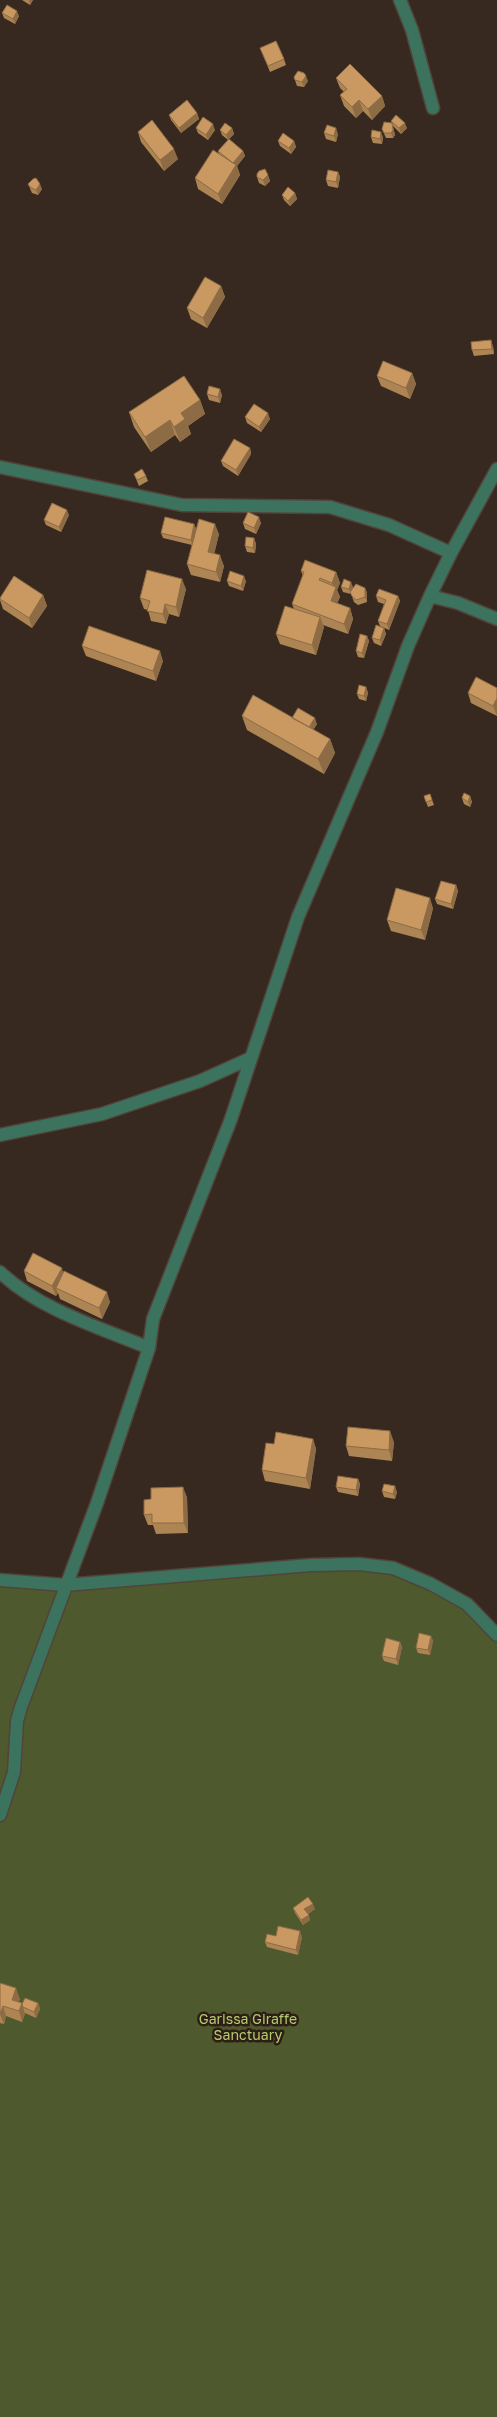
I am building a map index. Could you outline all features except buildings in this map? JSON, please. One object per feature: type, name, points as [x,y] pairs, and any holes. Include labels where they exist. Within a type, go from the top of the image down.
[{"type":"street","points":[[400,0],[412,30],[433,108]]},
{"type":"street","points":[[0,467],[182,504],[330,507],[389,525],[451,553]]},
{"type":"street","points":[[0,1815],[14,1772],[17,1722],[21,1706],[96,1503],[149,1348],[153,1319],[230,1119],[298,917],[377,732],[408,646],[430,596],[497,469]]},
{"type":"street","points":[[430,596],[458,603],[497,619]]},
{"type":"street","points":[[0,1136],[102,1114],[200,1081],[251,1058]]},
{"type":"street","points":[[0,1272],[15,1287],[67,1314],[149,1348]]},
{"type":"street","points":[[0,1580],[65,1585],[312,1565],[359,1564],[393,1568],[432,1584],[467,1604],[497,1635]]},
{"type":"green space","name":"Garissa Giraffe Sanctuary","points":[[359,1564],[431,1584],[497,1635],[497,2417],[0,2417],[0,1581],[65,1585]]}]
